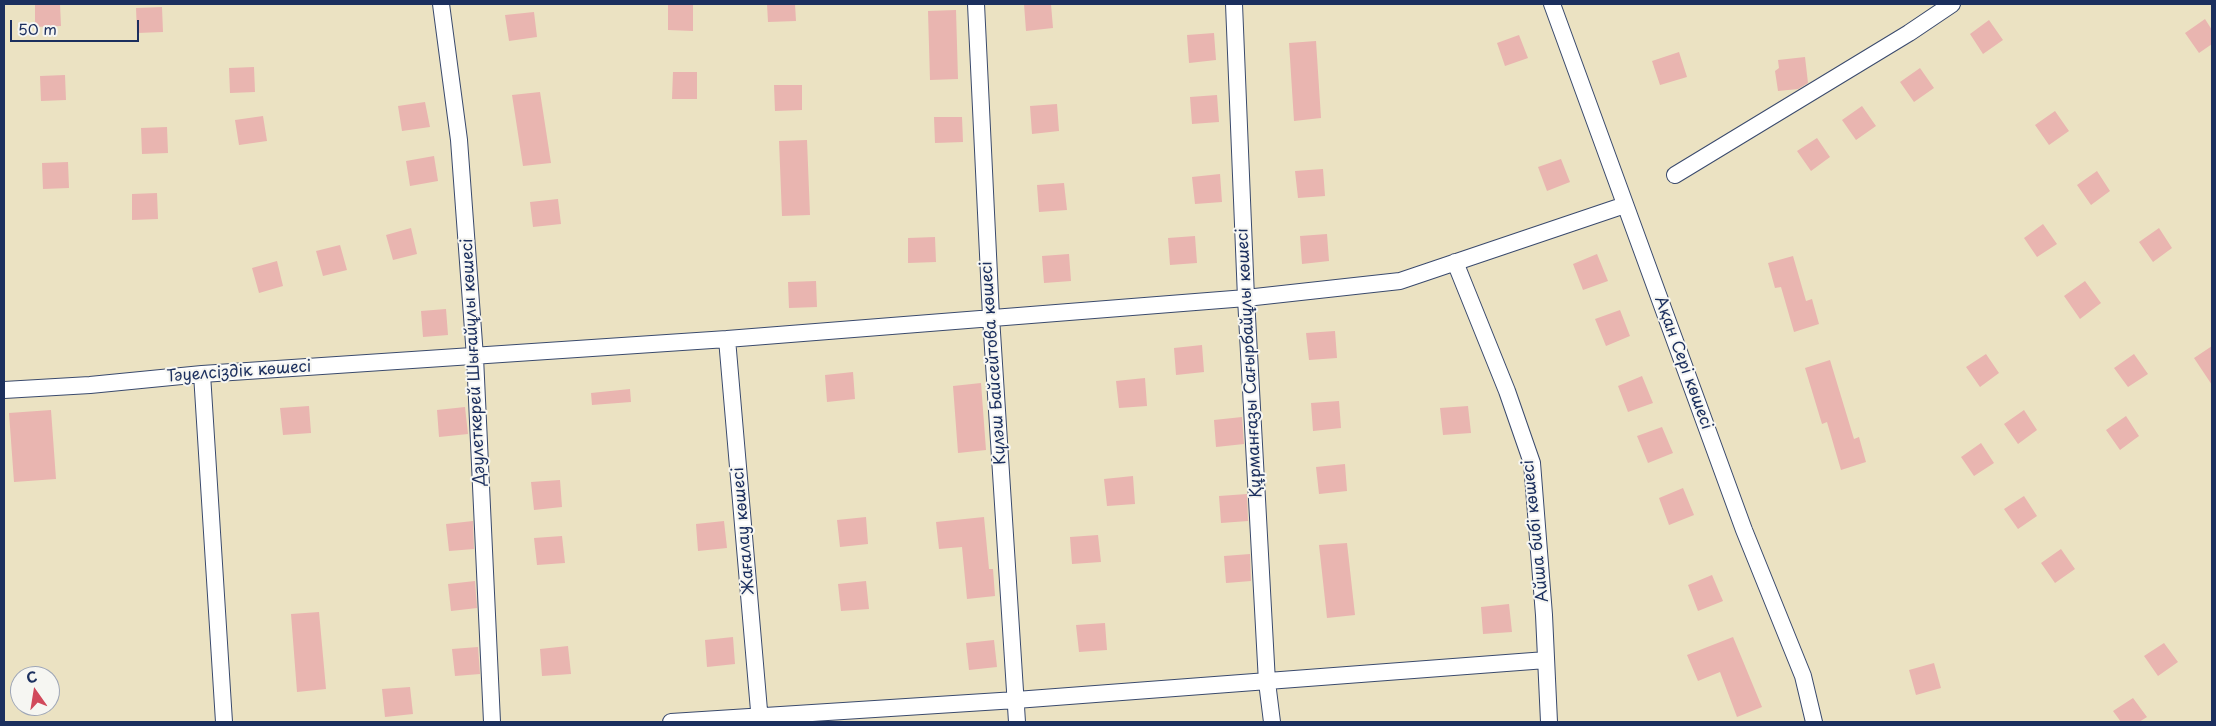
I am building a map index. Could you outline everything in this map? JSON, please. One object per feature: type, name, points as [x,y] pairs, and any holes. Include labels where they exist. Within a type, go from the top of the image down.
[{"type":"street","name":"Дәулеткерей Шығайұлы көшесі","points":[[441,4],[459,140],[475,357],[492,722]]},
{"type":"street","name":"Күләш Байсейтова көшесі","points":[[976,4],[991,318],[1017,722]]},
{"type":"street","name":"Құрманғазы Сағырбайұлы көшесі","points":[[1234,4],[1246,298],[1267,682],[1272,722]]},
{"type":"street","name":"Ақан Сері көшесі","points":[[1552,4],[1744,530],[1803,676],[1814,722]]},
{"type":"street","points":[[1676,175],[1909,34],[1952,4]]},
{"type":"street","name":"Тәуелсіздік көшесі","points":[[4,390],[90,385],[202,374],[727,339],[1246,298],[1400,281],[1624,205]]},
{"type":"street","name":"Айша бибі көшесі","points":[[1456,262],[1507,392],[1532,463],[1549,722]]},
{"type":"street","name":"Жағалау көшесі","points":[[727,339],[760,720]]},
{"type":"street","points":[[202,374],[224,722]]},
{"type":"street","points":[[671,722],[760,720],[1546,660]]},
{"type":"building","points":[[35,4],[60,4],[61,26],[35,27]]},
{"type":"building","points":[[668,4],[693,4],[693,31],[668,30]]},
{"type":"building","points":[[767,4],[795,4],[796,21],[768,22]]},
{"type":"building","points":[[1024,4],[1051,4],[1053,28],[1026,31]]},
{"type":"building","points":[[162,7],[163,32],[137,33],[136,8]]},
{"type":"building","points":[[956,10],[958,79],[930,80],[928,11]]},
{"type":"building","points":[[534,12],[537,37],[509,41],[505,15]]},
{"type":"building","points":[[2205,19],[2212,30],[2212,44],[2199,53],[2185,33]]},
{"type":"building","points":[[1989,20],[2003,40],[1983,54],[1970,34]]},
{"type":"building","points":[[1214,33],[1216,60],[1189,63],[1187,35]]},
{"type":"building","points":[[1519,35],[1528,58],[1505,66],[1497,43]]},
{"type":"building","points":[[1316,41],[1321,118],[1294,121],[1289,43]]},
{"type":"building","points":[[1679,52],[1687,77],[1660,85],[1652,61]]},
{"type":"building","points":[[1805,57],[1808,83],[1798,89],[1778,91],[1775,71],[1779,68],[1778,60]]},
{"type":"building","points":[[254,67],[255,92],[230,93],[229,68]]},
{"type":"building","points":[[1920,68],[1934,88],[1914,102],[1900,82]]},
{"type":"building","points":[[673,72],[697,72],[697,99],[672,99]]},
{"type":"building","points":[[65,75],[66,100],[41,101],[40,76]]},
{"type":"building","points":[[774,85],[802,85],[802,110],[775,111]]},
{"type":"building","points":[[540,92],[551,163],[523,166],[512,95]]},
{"type":"building","points":[[1217,95],[1219,122],[1192,124],[1190,97]]},
{"type":"building","points":[[425,102],[430,127],[402,131],[398,106]]},
{"type":"building","points":[[1057,104],[1059,131],[1032,134],[1030,106]]},
{"type":"building","points":[[1862,106],[1876,126],[1856,140],[1842,120]]},
{"type":"building","points":[[2055,111],[2069,131],[2049,145],[2035,125]]},
{"type":"building","points":[[263,116],[267,141],[239,145],[235,120]]},
{"type":"building","points":[[934,117],[962,117],[963,142],[935,143]]},
{"type":"building","points":[[167,127],[168,153],[142,154],[141,128]]},
{"type":"building","points":[[1817,138],[1830,157],[1811,171],[1797,151]]},
{"type":"building","points":[[807,140],[810,215],[782,216],[779,141]]},
{"type":"building","points":[[434,156],[438,181],[410,186],[406,161]]},
{"type":"building","points":[[1561,159],[1570,182],[1547,191],[1538,167]]},
{"type":"building","points":[[68,162],[69,188],[43,189],[42,163]]},
{"type":"building","points":[[1323,169],[1325,196],[1298,198],[1295,171]]},
{"type":"building","points":[[2097,171],[2110,191],[2091,205],[2077,185]]},
{"type":"building","points":[[1220,174],[1222,202],[1195,204],[1192,177]]},
{"type":"building","points":[[1064,183],[1067,210],[1039,212],[1037,185]]},
{"type":"building","points":[[157,193],[158,219],[132,220],[132,194]]},
{"type":"building","points":[[558,199],[561,224],[533,227],[530,202]]},
{"type":"building","points":[[2043,224],[2057,244],[2037,257],[2024,238]]},
{"type":"building","points":[[411,228],[417,254],[393,260],[386,235]]},
{"type":"building","points":[[2159,228],[2172,248],[2153,262],[2139,242]]},
{"type":"building","points":[[1327,234],[1329,261],[1302,264],[1300,236]]},
{"type":"building","points":[[1195,236],[1197,263],[1170,265],[1168,238]]},
{"type":"building","points":[[935,237],[936,262],[908,263],[908,238]]},
{"type":"building","points":[[340,245],[347,270],[323,276],[316,251]]},
{"type":"building","points":[[1069,254],[1071,281],[1044,283],[1042,256]]},
{"type":"building","points":[[1597,254],[1608,281],[1583,290],[1573,264]]},
{"type":"building","points":[[1793,256],[1806,301],[1812,299],[1819,324],[1794,332],[1781,287],[1775,288],[1768,263]]},
{"type":"building","points":[[277,261],[283,286],[259,293],[252,268]]},
{"type":"building","points":[[816,281],[817,307],[789,308],[788,282]]},
{"type":"building","points":[[2085,281],[2101,303],[2080,319],[2064,296]]},
{"type":"building","points":[[446,309],[448,335],[423,337],[421,311]]},
{"type":"building","points":[[1620,310],[1630,336],[1606,346],[1595,319]]},
{"type":"building","points":[[1335,331],[1337,358],[1309,360],[1306,333]]},
{"type":"building","points":[[1202,345],[1204,372],[1176,375],[1174,348]]},
{"type":"building","points":[[2212,346],[2212,385],[2194,358]]},
{"type":"building","points":[[1986,354],[1999,373],[1980,387],[1966,367]]},
{"type":"building","points":[[2134,354],[2148,374],[2128,387],[2114,368]]},
{"type":"building","points":[[1830,360],[1854,439],[1859,437],[1866,462],[1841,470],[1827,422],[1822,424],[1805,368]]},
{"type":"building","points":[[853,372],[855,399],[827,402],[825,375]]},
{"type":"building","points":[[1642,376],[1653,403],[1628,412],[1618,386]]},
{"type":"building","points":[[1145,378],[1147,406],[1119,408],[1116,381]]},
{"type":"building","points":[[981,383],[986,450],[958,453],[953,386]]},
{"type":"building","points":[[630,389],[631,402],[592,405],[591,393]]},
{"type":"building","points":[[1339,401],[1341,428],[1313,431],[1311,403]]},
{"type":"building","points":[[309,406],[311,433],[283,435],[280,408]]},
{"type":"building","points":[[1468,406],[1471,433],[1443,435],[1440,408]]},
{"type":"building","points":[[465,407],[468,434],[439,437],[437,410]]},
{"type":"building","points":[[51,410],[56,479],[14,482],[9,413]]},
{"type":"building","points":[[2024,410],[2037,430],[2018,444],[2004,424]]},
{"type":"building","points":[[2126,416],[2139,436],[2120,450],[2106,430]]},
{"type":"building","points":[[1242,417],[1244,444],[1216,447],[1214,420]]},
{"type":"building","points":[[1662,427],[1673,453],[1648,463],[1637,436]]},
{"type":"building","points":[[1981,443],[1994,463],[1974,476],[1961,457]]},
{"type":"building","points":[[1345,464],[1347,491],[1319,494],[1316,467]]},
{"type":"building","points":[[1133,476],[1135,504],[1107,506],[1104,479]]},
{"type":"building","points":[[560,480],[562,507],[534,510],[531,482]]},
{"type":"building","points":[[1683,488],[1694,515],[1669,525],[1659,498]]},
{"type":"building","points":[[1247,494],[1248,521],[1221,523],[1219,496]]},
{"type":"building","points":[[2024,496],[2037,516],[2018,529],[2004,509]]},
{"type":"building","points":[[866,517],[868,544],[840,547],[837,520]]},
{"type":"building","points":[[984,517],[989,569],[993,569],[995,596],[967,599],[962,547],[939,549],[936,522]]},
{"type":"building","points":[[473,521],[474,549],[449,551],[446,524]]},
{"type":"building","points":[[724,521],[727,548],[698,551],[696,524]]},
{"type":"building","points":[[1098,535],[1101,562],[1072,564],[1070,537]]},
{"type":"building","points":[[562,536],[565,563],[537,565],[534,538]]},
{"type":"building","points":[[1347,543],[1355,615],[1327,618],[1319,545]]},
{"type":"building","points":[[2061,549],[2075,569],[2055,583],[2041,563]]},
{"type":"building","points":[[1250,554],[1251,581],[1226,583],[1224,556]]},
{"type":"building","points":[[1712,575],[1723,601],[1698,611],[1688,585]]},
{"type":"building","points":[[475,581],[477,608],[451,611],[448,584]]},
{"type":"building","points":[[866,581],[869,609],[841,611],[838,584]]},
{"type":"building","points":[[1509,604],[1512,632],[1483,634],[1481,607]]},
{"type":"building","points":[[319,612],[326,689],[297,692],[291,614]]},
{"type":"building","points":[[1105,623],[1107,650],[1079,652],[1076,625]]},
{"type":"building","points":[[733,637],[735,664],[707,667],[705,640]]},
{"type":"building","points":[[1733,637],[1762,707],[1737,717],[1720,672],[1698,681],[1687,655]]},
{"type":"building","points":[[994,640],[997,667],[969,670],[966,643]]},
{"type":"building","points":[[2164,643],[2178,662],[2158,676],[2144,656]]},
{"type":"building","points":[[568,646],[571,674],[542,676],[540,649]]},
{"type":"building","points":[[478,647],[480,674],[455,676],[452,649]]},
{"type":"building","points":[[1934,663],[1941,688],[1916,695],[1909,670]]},
{"type":"building","points":[[410,687],[413,714],[385,717],[382,689]]},
{"type":"building","points":[[2133,698],[2147,717],[2139,722],[2121,722],[2113,711]]}]
